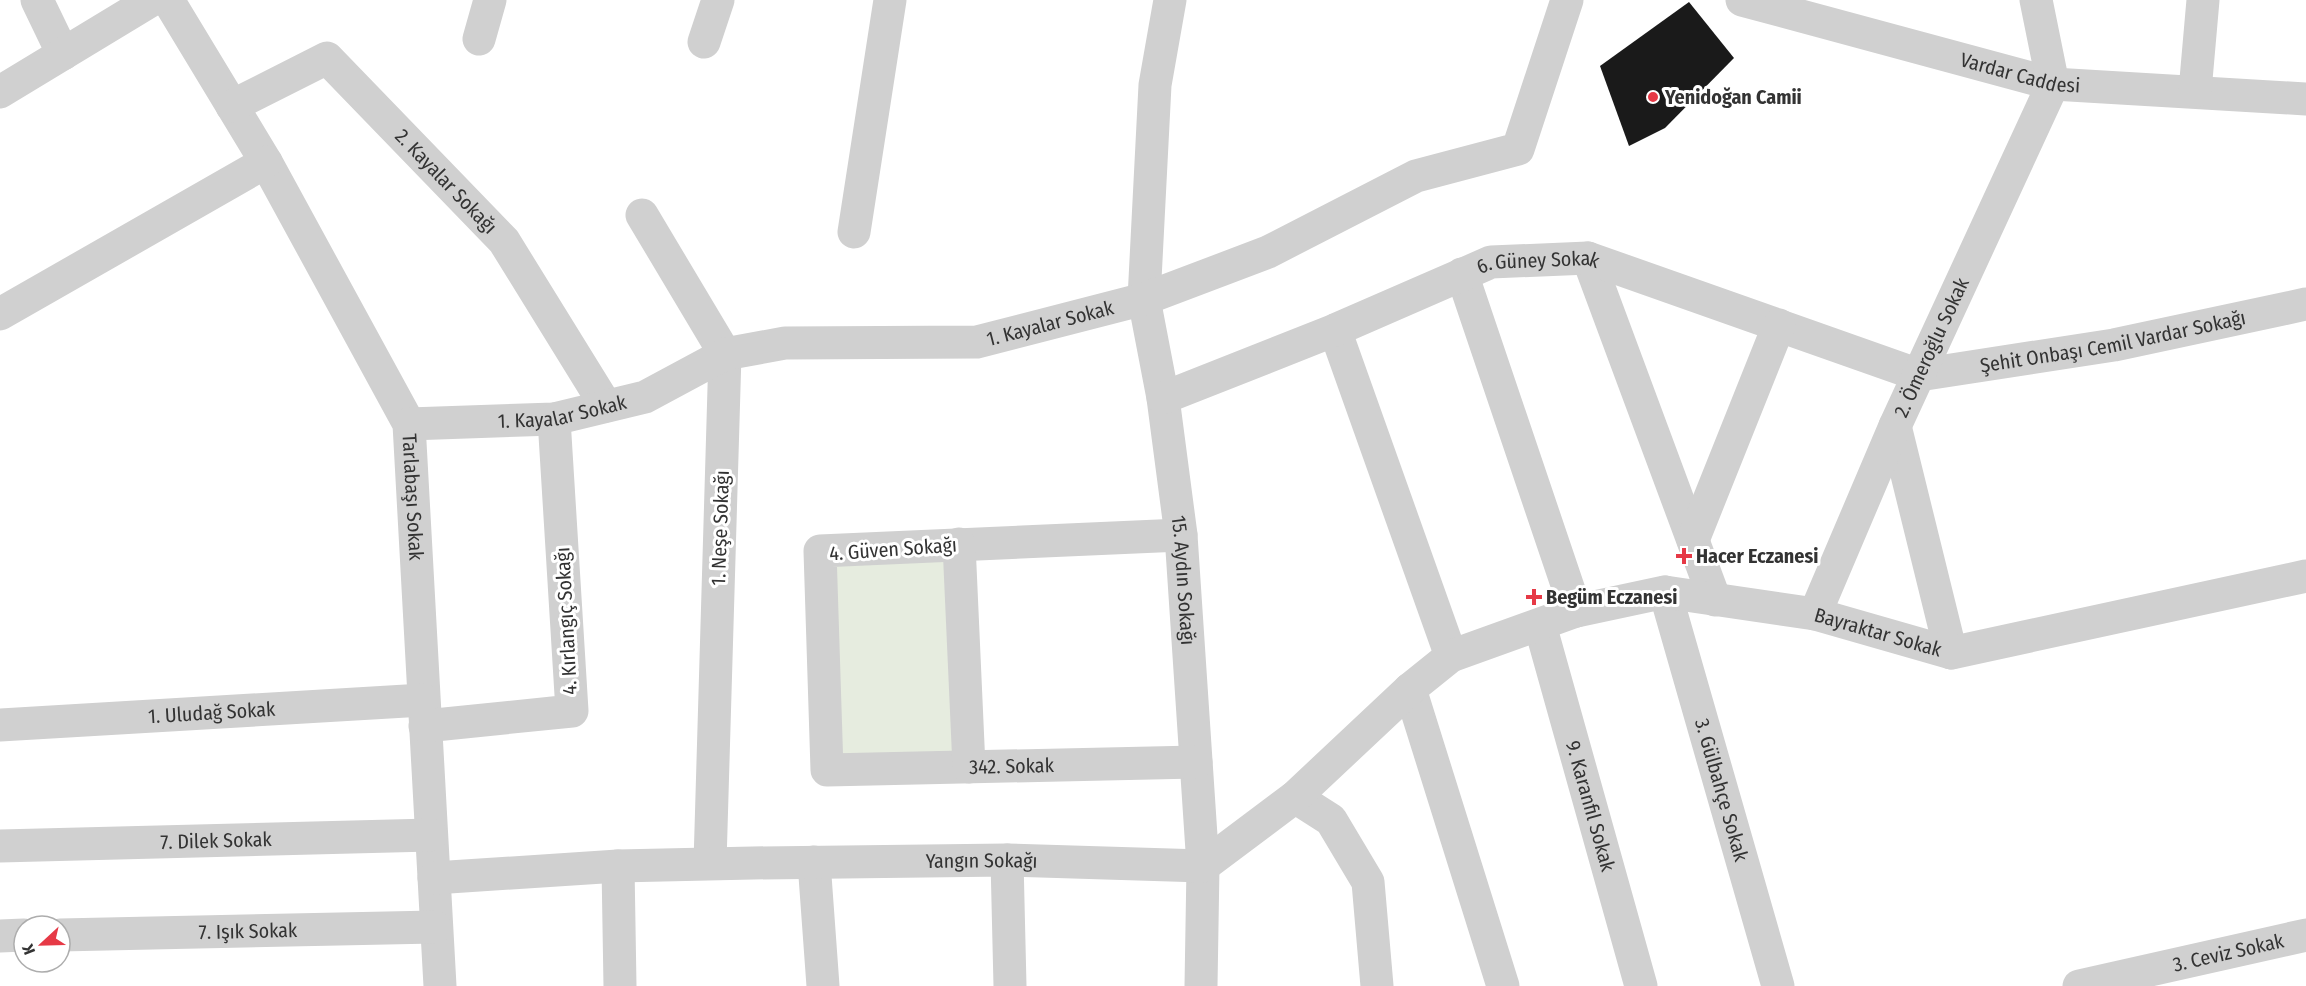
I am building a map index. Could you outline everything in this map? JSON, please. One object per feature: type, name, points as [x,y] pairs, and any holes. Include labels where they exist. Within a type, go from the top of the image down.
[{"type":"street","points":[[37,0],[63,54]]},
{"type":"street","points":[[0,92],[152,0]]},
{"type":"street","name":"Tarlabaşı Sokak","points":[[168,0],[266,162],[409,424],[440,986]]},
{"type":"street","points":[[479,39],[490,0]]},
{"type":"street","points":[[704,42],[718,0]]},
{"type":"street","points":[[854,232],[890,0]]},
{"type":"street","name":"15. Aydın Sokağı","points":[[1170,0],[1155,85],[1144,299],[1163,398],[1181,535],[1203,866],[1201,986]]},
{"type":"street","name":"1. Kayalar Sokak","points":[[409,424],[554,419],[645,397],[725,354],[785,343],[977,342],[1144,299],[1268,252],[1416,176],[1518,149],[1567,0]]},
{"type":"street","name":"Vardar Caddesi","points":[[1742,0],[2053,84],[2306,99]]},
{"type":"street","points":[[2036,0],[2053,84]]},
{"type":"street","points":[[2195,91],[2203,0]]},
{"type":"street","name":"2. Kayalar Sokağı","points":[[232,106],[327,58],[504,241],[606,406]]},
{"type":"street","name":"2. Ömeroğlu Sokak","points":[[1815,614],[1895,426],[2053,84]]},
{"type":"street","points":[[0,314],[266,162]]},
{"type":"street","points":[[642,215],[725,354]]},
{"type":"street","points":[[1588,258],[1715,600]]},
{"type":"street","name":"6. Güney Sokak","points":[[1163,398],[1335,330],[1491,262],[1588,258],[1919,375]]},
{"type":"street","points":[[1462,274],[1576,611]]},
{"type":"street","name":"Şehit Onbaşı Cemil Vardar Sokağı","points":[[1919,375],[2114,345],[2306,304]]},
{"type":"street","points":[[1693,540],[1779,325]]},
{"type":"street","points":[[1203,866],[1296,797],[1410,688],[1452,656],[1335,330]]},
{"type":"street","name":"1. Neşe Sokağı","points":[[710,863],[725,354]]},
{"type":"street","name":"4. Kırlangıç Sokağı","points":[[424,713],[572,711],[554,419]]},
{"type":"street","points":[[1895,426],[1951,654]]},
{"type":"street","name":"4. Güven Sokağı","points":[[827,770],[820,551],[1181,535]]},
{"type":"street","points":[[959,544],[969,767]]},
{"type":"street","name":"Bayraktar Sokak","points":[[1452,656],[1576,611],[1665,592],[1815,614],[1951,654],[2306,576]]},
{"type":"street","name":"3. Gülbahçe Sokak","points":[[1665,592],[1778,986]]},
{"type":"street","name":"9. Karanfil Sokak","points":[[1540,625],[1641,986]]},
{"type":"street","points":[[1410,688],[1503,986]]},
{"type":"street","name":"1. Uludağ Sokak","points":[[0,725],[424,713]]},
{"type":"street","name":"342. Sokak","points":[[827,770],[1196,762]]},
{"type":"street","points":[[1296,797],[1331,820],[1368,882],[1377,986]]},
{"type":"street","name":"7. Dilek Sokak","points":[[0,846],[431,835]]},
{"type":"street","points":[[1007,860],[1010,986]]},
{"type":"street","name":"Yangın Sokağı","points":[[434,878],[618,866],[710,863],[1007,860],[1203,866]]},
{"type":"street","points":[[814,862],[823,986]]},
{"type":"street","points":[[618,866],[620,986]]},
{"type":"street","name":"7. Işık Sokak","points":[[72,935],[435,927]]},
{"type":"street","name":"3. Ceviz Sokak","points":[[2079,986],[2306,935]]},
{"type":"shaded area","points":[[948,561],[957,757],[840,758],[833,566]]},
{"type":"building","name":"Yenidoğan Camii","points":[[1689,2],[1734,58],[1665,128],[1629,146],[1600,66]]},
{"type":"place","name":"Yenidoğan Camii","points":[[1653,97]]},
{"type":"place","name":"Hacer Eczanesi","points":[[1684,556]]},
{"type":"place","name":"Begüm Eczanesi","points":[[1534,597]]}]
